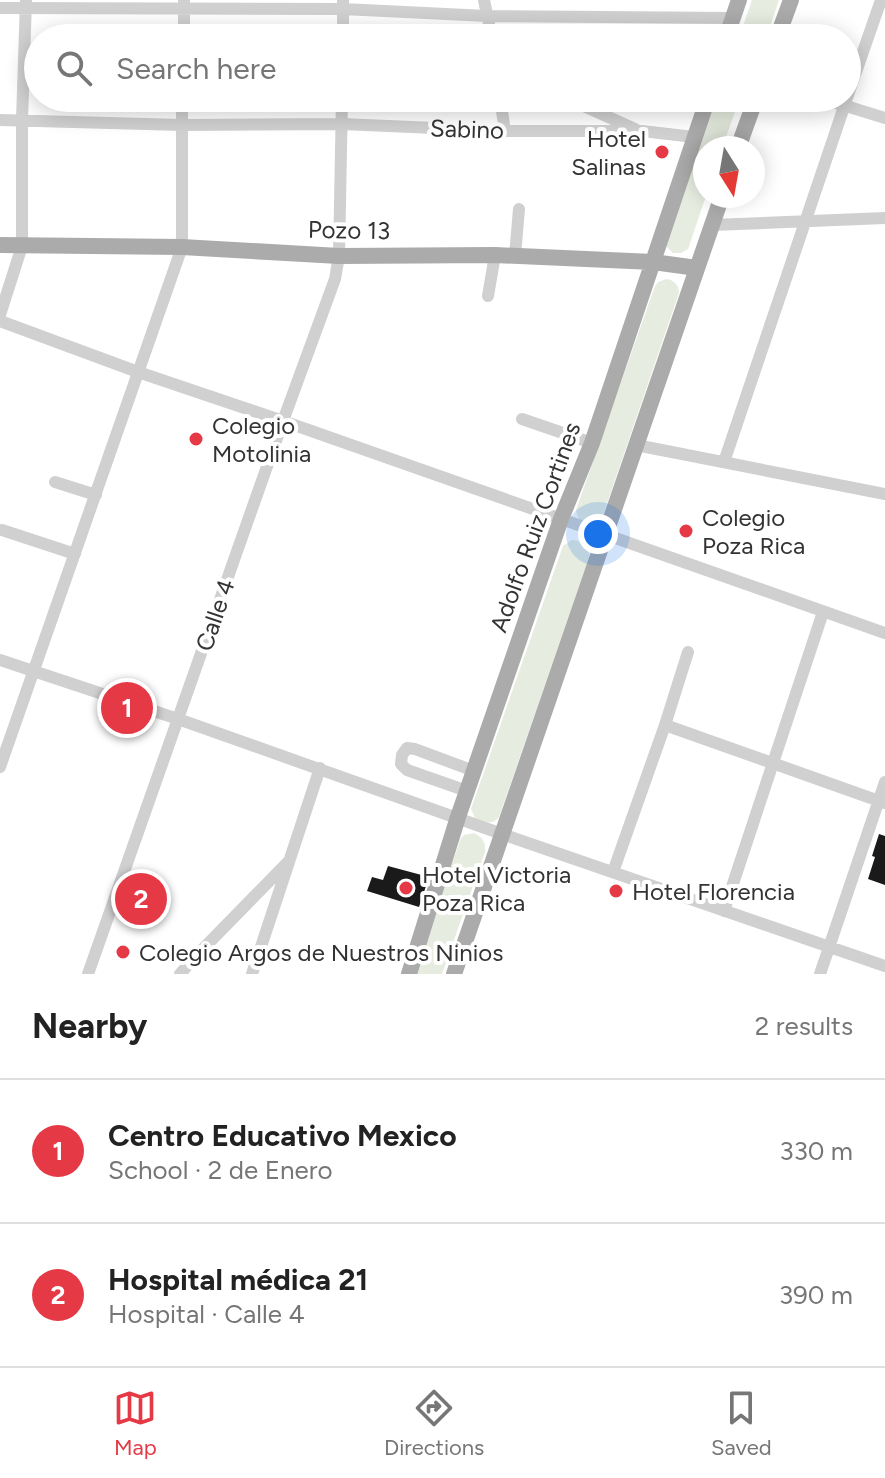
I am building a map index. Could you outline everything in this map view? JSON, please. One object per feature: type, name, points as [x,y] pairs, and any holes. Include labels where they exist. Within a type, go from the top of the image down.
[{"type":"main road","points":[[730,24],[739,0]]},
{"type":"main road","points":[[782,24],[791,0]]},
{"type":"main road","name":"Adolfo Ruiz Cortines","points":[[694,136],[703,112]]},
{"type":"main road","points":[[742,136],[751,112]]},
{"type":"main road","name":"Adolfo Ruiz Cortines","points":[[409,974],[458,817],[561,519],[592,443],[693,140]]},
{"type":"main road","points":[[454,974],[718,208]]},
{"type":"main road","name":"Pozo 13","points":[[0,245],[182,247],[339,256],[495,255],[653,262],[697,268]]},
{"type":"street","points":[[484,0],[489,24]]},
{"type":"street","points":[[861,58],[881,0]]},
{"type":"street","points":[[0,8],[26,4],[343,5],[487,16],[731,18]]},
{"type":"street","points":[[25,24],[26,4]]},
{"type":"street","points":[[24,62],[22,246],[0,318],[138,372],[885,633]]},
{"type":"street","points":[[861,108],[885,118]]},
{"type":"street","points":[[0,767],[182,247],[182,112]]},
{"type":"street","name":"Calle 4","points":[[88,974],[335,279],[339,256],[342,112]]},
{"type":"street","points":[[502,112],[505,131]]},
{"type":"street","points":[[598,112],[642,131]]},
{"type":"street","points":[[724,462],[842,112]]},
{"type":"street","name":"Sabino","points":[[0,120],[642,131],[693,137]]},
{"type":"street","points":[[515,256],[519,209]]},
{"type":"street","points":[[712,225],[885,218]]},
{"type":"street","points":[[488,296],[495,255]]},
{"type":"street","points":[[522,419],[592,443]]},
{"type":"street","points":[[636,445],[885,494]]},
{"type":"street","points":[[55,482],[96,495]]},
{"type":"street","points":[[2,530],[75,554]]},
{"type":"street","points":[[724,911],[823,612]]},
{"type":"street","points":[[613,872],[688,652]]},
{"type":"street","points":[[0,660],[320,768],[885,966]]},
{"type":"street","points":[[665,725],[882,802]]},
{"type":"street","points":[[467,791],[407,770],[401,764],[402,755],[407,748],[415,749],[474,771]]},
{"type":"street","points":[[252,974],[320,768]]},
{"type":"street","points":[[820,974],[882,802],[885,782]]},
{"type":"street","points":[[180,974],[290,860]]},
{"type":"shaded area","points":[[752,0],[779,0],[771,24],[744,24]]},
{"type":"shaded area","points":[[708,112],[735,112],[726,136],[700,136]]},
{"type":"shaded area","points":[[693,158],[693,208],[702,208],[688,249],[673,253],[664,244]]},
{"type":"shaded area","points":[[666,279],[676,283],[679,293],[601,521],[594,525],[581,522],[576,510],[655,286]]},
{"type":"shaded area","points":[[571,540],[585,544],[589,558],[499,817],[494,822],[485,822],[475,818],[471,809],[563,546]]},
{"type":"shaded area","points":[[474,833],[483,840],[485,852],[442,974],[414,974],[461,838]]},
{"type":"building","points":[[879,834],[885,836],[885,885],[868,879]]},
{"type":"building","points":[[388,866],[429,877],[419,907],[367,891],[372,877],[383,880]]},
{"type":"place","name":"Hotel Salinas","points":[[662,152]]},
{"type":"place","name":"Colegio Motolinia","points":[[196,439]]},
{"type":"place","name":"Colegio Poza Rica","points":[[686,531]]},
{"type":"place","name":"Centro Educativo Mexico","points":[[127,708]]},
{"type":"place","name":"Hotel Victoria Poza Rica","points":[[406,888]]},
{"type":"place","name":"Hotel Florencia","points":[[616,891]]},
{"type":"place","name":"Hospital médica 21","points":[[141,899]]},
{"type":"place","name":"Colegio Argos de Nuestros Ninios","points":[[123,952]]}]
